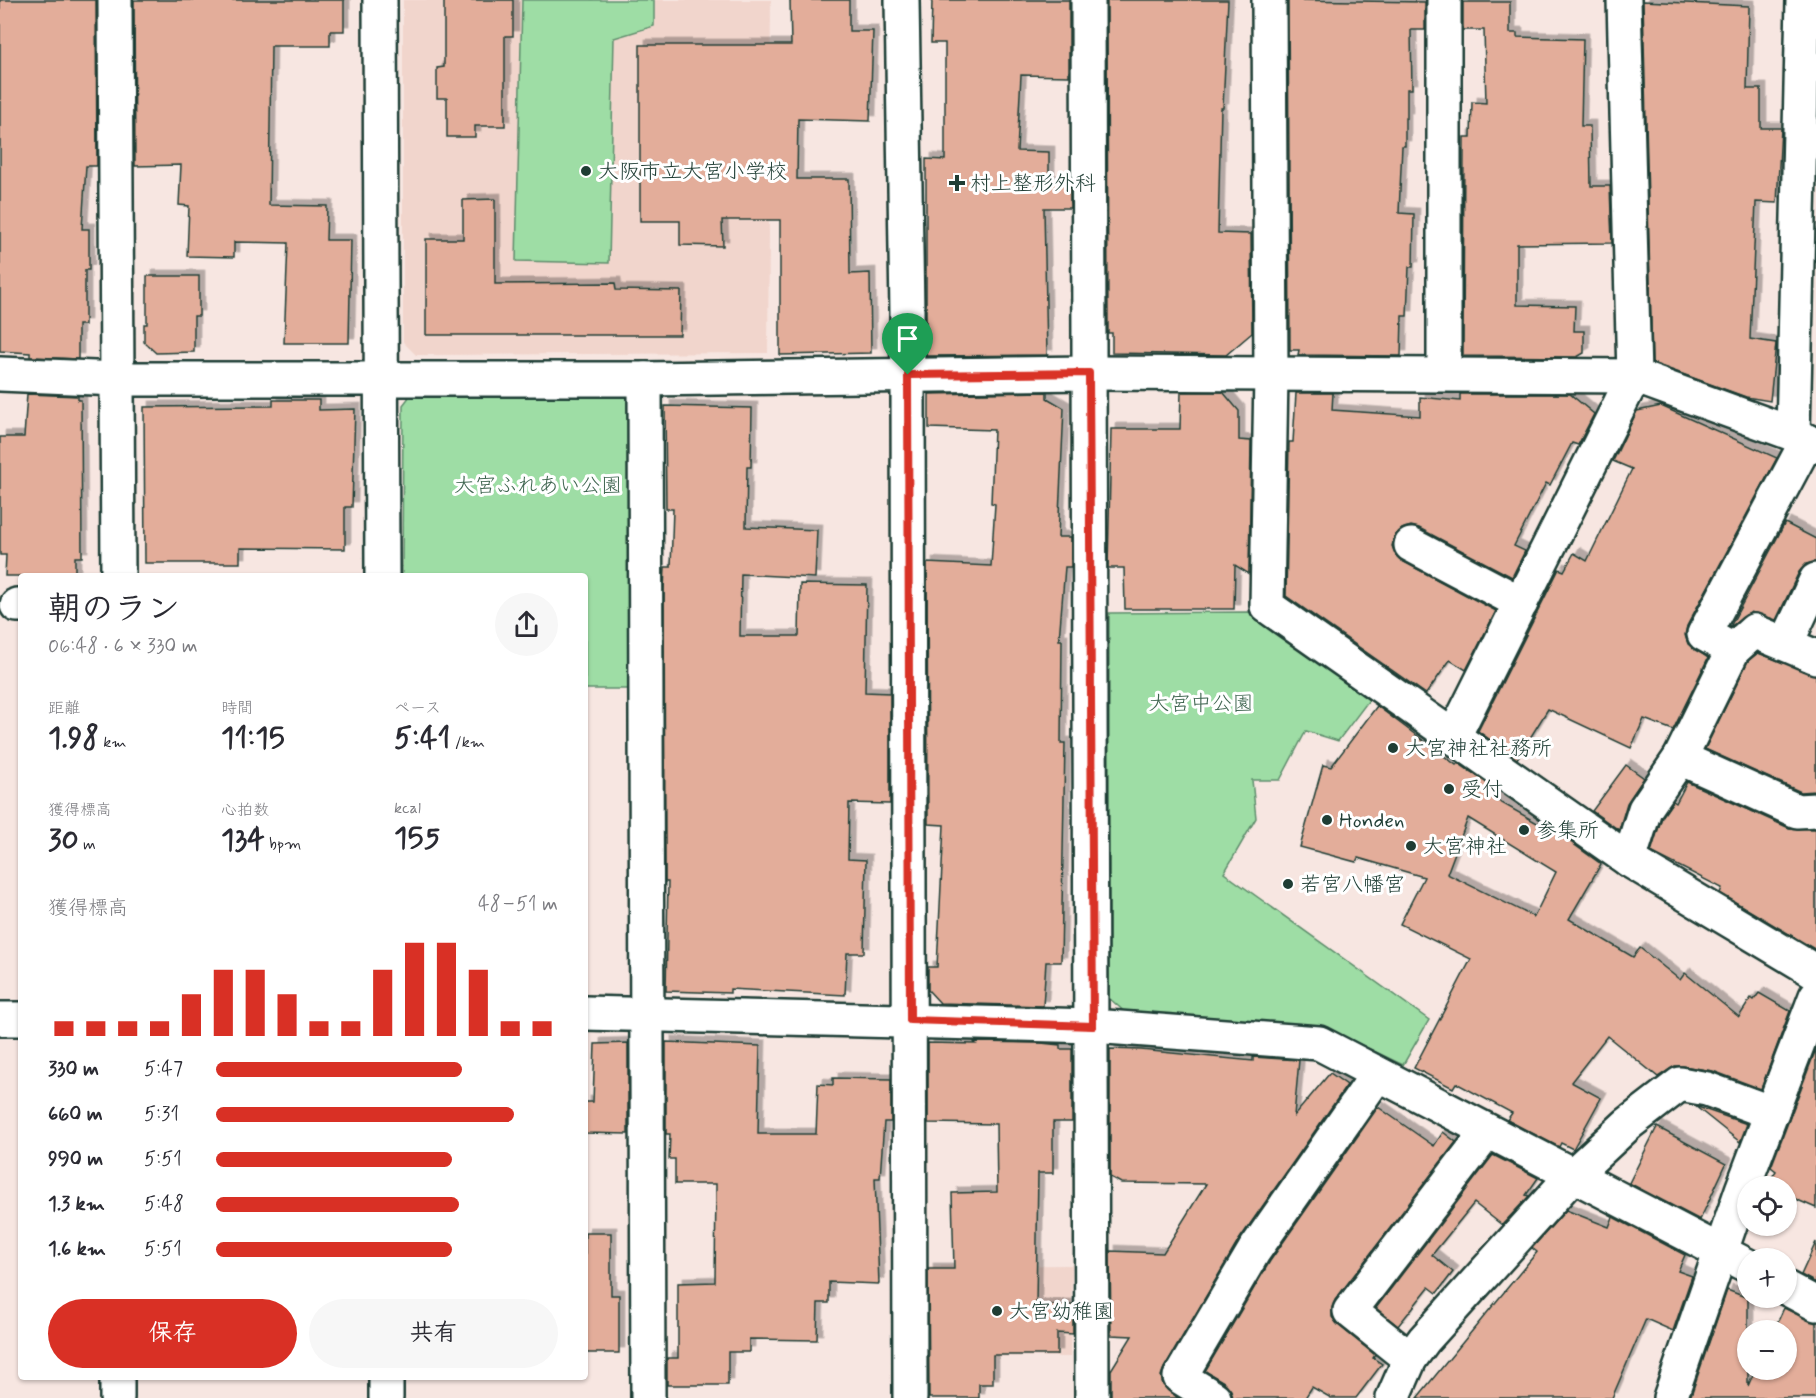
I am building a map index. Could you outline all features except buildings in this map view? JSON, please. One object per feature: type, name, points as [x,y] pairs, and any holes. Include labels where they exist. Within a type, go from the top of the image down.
[{"type":"street","points":[[115,0],[118,573]]},
{"type":"street","points":[[380,0],[382,573]]},
{"type":"street","points":[[902,0],[908,375],[910,1398]]},
{"type":"street","points":[[1088,0],[1093,1026],[1092,1398]]},
{"type":"street","points":[[1269,0],[1271,374],[1267,606],[1629,860],[1816,972]]},
{"type":"street","points":[[1444,0],[1444,374]]},
{"type":"street","points":[[1454,736],[1634,376],[1624,0]]},
{"type":"street","points":[[1733,650],[1704,633],[1805,440],[1803,0]]},
{"type":"street","points":[[0,374],[118,380],[645,379],[1089,373],[1634,376],[1805,440]]},
{"type":"street","points":[[645,379],[649,1014],[648,1398]]},
{"type":"street","points":[[1411,545],[1521,603]]},
{"type":"street","points":[[1786,644],[1816,580]]},
{"type":"street","points":[[1629,860],[1645,809],[1680,758],[1733,650],[1754,631],[1816,657]]},
{"type":"street","points":[[1680,758],[1797,811],[1816,810]]},
{"type":"street","points":[[1670,1398],[1734,1259],[1772,1113],[1816,996]]},
{"type":"street","points":[[588,1013],[1093,1026],[1319,1043],[1516,1148],[1573,1174],[1734,1259]]},
{"type":"street","points":[[0,1019],[18,1018]]},
{"type":"street","points":[[1214,1398],[1180,1377],[1254,1251],[1377,1075]]},
{"type":"street","points":[[1393,1398],[1410,1359],[1573,1174],[1628,1124],[1680,1083],[1707,1089],[1772,1113]]},
{"type":"street","points":[[1410,1359],[1350,1311],[1487,1132]]},
{"type":"street","points":[[1797,1294],[1816,1304]]},
{"type":"street","points":[[117,1380],[117,1398]]},
{"type":"street","points":[[386,1380],[386,1398]]},
{"type":"shaded area","name":"大阪市立大宮小学校","points":[[403,0],[771,0],[768,353],[416,355],[403,342]]},
{"type":"shaded area","name":"大宮幼稚園","points":[[1072,1265],[1070,1357],[923,1356],[925,1266]]},
{"type":"green space","points":[[522,0],[654,0],[654,26],[614,38],[609,263],[516,261]]},
{"type":"green space","name":"大宮ふれあい公園","points":[[622,394],[631,402],[634,689],[588,689],[588,573],[402,573],[403,405],[410,396]]},
{"type":"green space","name":"大宮中公園","points":[[1249,612],[1369,700],[1338,741],[1306,731],[1280,780],[1252,780],[1256,818],[1224,873],[1429,1020],[1403,1065],[1324,1027],[1126,1013],[1109,998],[1109,613]]},
{"type":"place","name":"大阪市立大宮小学校","points":[[586,171]]},
{"type":"place","name":"村上整形外科","points":[[957,183]]},
{"type":"place","name":"大宮神社社務所","points":[[1393,748]]},
{"type":"place","name":"受付","points":[[1449,789]]},
{"type":"place","name":"Honden","points":[[1327,820]]},
{"type":"place","name":"参集所","points":[[1524,830]]},
{"type":"place","name":"大宮神社","points":[[1411,846]]},
{"type":"place","name":"若宮八幡宮","points":[[1288,884]]},
{"type":"place","name":"大宮幼稚園","points":[[997,1311]]},
{"type":"route","points":[[1089,373],[1093,1026],[910,1020],[908,375],[1089,373]]}]
